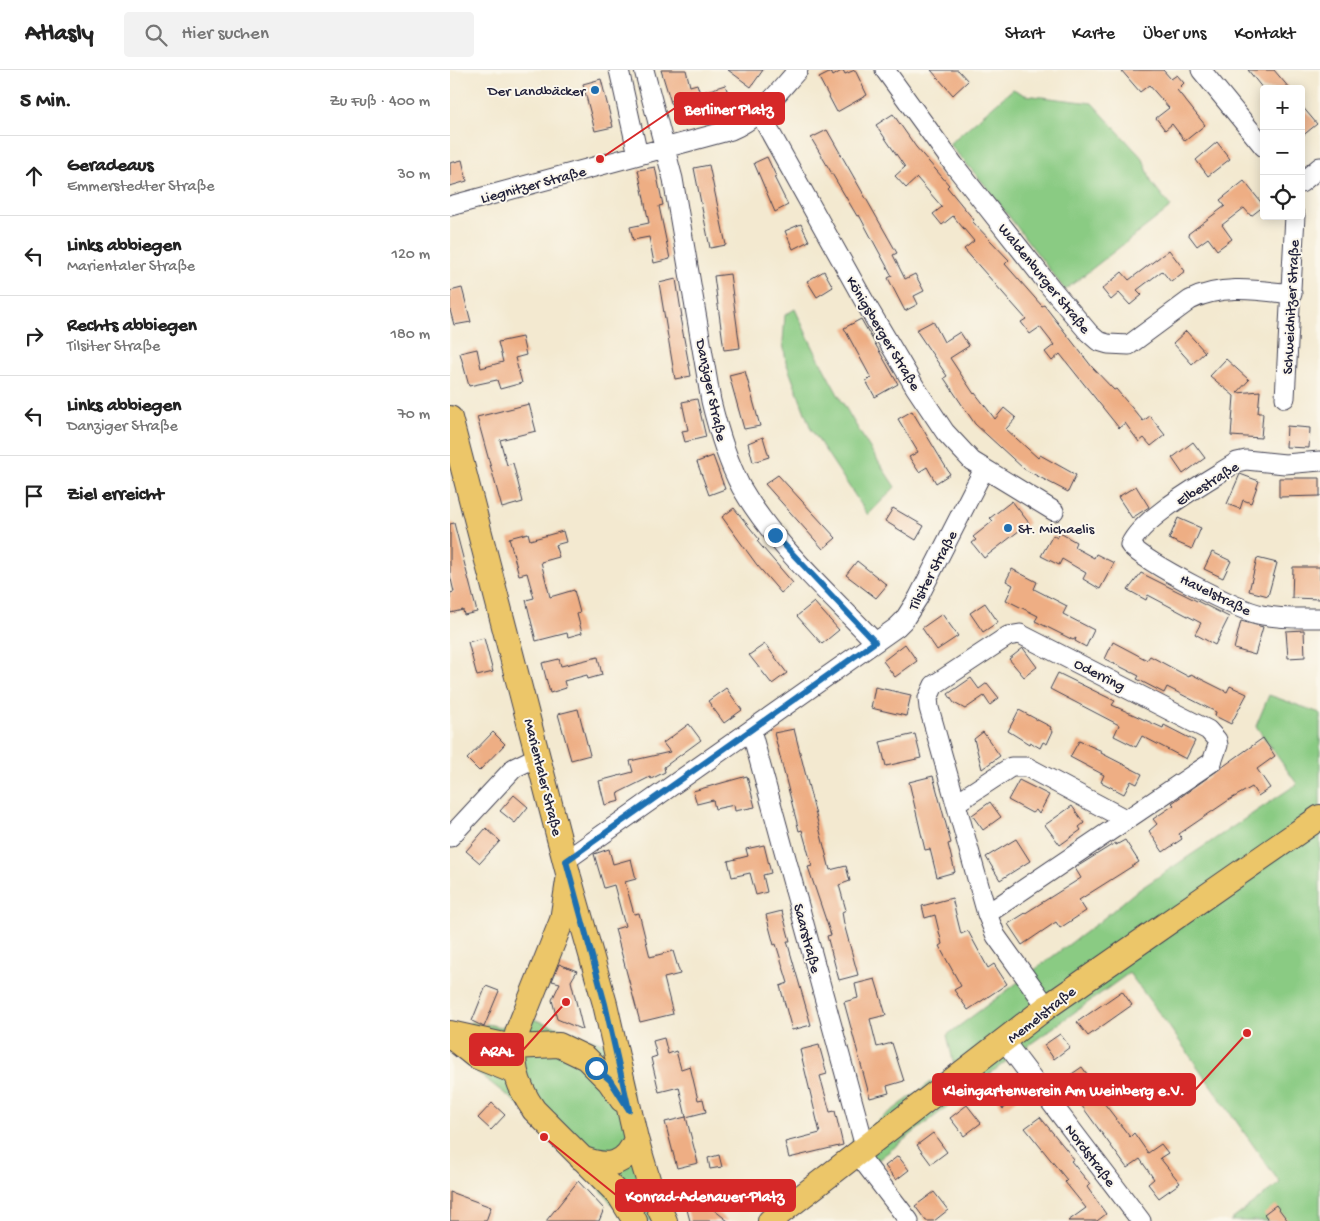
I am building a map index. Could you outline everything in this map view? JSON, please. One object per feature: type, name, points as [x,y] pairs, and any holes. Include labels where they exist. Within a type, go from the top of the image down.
[{"type":"main road","name":"Marientaler Straße","points":[[450,418],[567,869],[605,1004],[636,1139],[652,1193],[665,1221]]},
{"type":"main road","name":"Memelstraße","points":[[770,1221],[1005,1042],[1047,1007],[1176,915],[1320,817]]},
{"type":"main road","points":[[567,869],[562,920],[521,1021],[513,1047],[515,1072],[522,1090],[534,1110],[619,1195],[635,1221]]},
{"type":"main road","points":[[450,1035],[513,1047],[558,1045],[586,1058],[610,1080],[629,1110]]},
{"type":"main road","points":[[450,1035],[475,1056],[515,1072]]},
{"type":"main road","points":[[581,1158],[595,1163],[614,1163],[625,1158],[632,1150],[636,1139]]},
{"type":"street","points":[[619,70],[638,155]]},
{"type":"street","name":"Danziger Straße","points":[[644,70],[665,148],[685,242],[711,401],[717,426],[733,470],[752,503],[775,535],[875,642]]},
{"type":"street","name":"Liegnitzer Straße","points":[[450,206],[731,130],[750,122],[760,114],[798,70]]},
{"type":"street","name":"Waldenburger Straße","points":[[885,70],[954,165],[1045,280],[1089,333],[1098,341],[1108,344],[1129,345],[1190,300],[1200,295],[1246,289],[1292,294]]},
{"type":"street","points":[[1201,70],[1260,142]]},
{"type":"street","name":"Königsberger Straße","points":[[760,114],[844,266],[926,403],[960,449],[972,462],[1054,511]]},
{"type":"street","points":[[1305,180],[1320,167]]},
{"type":"street","name":"Schweidnitzer Straße","points":[[1285,398],[1295,220]]},
{"type":"street","name":"Elbestraße","points":[[1134,536],[1147,522],[1237,462],[1246,460],[1285,464],[1320,461]]},
{"type":"street","name":"Tilsiter Straße","points":[[567,869],[751,730],[897,627],[912,609],[984,469]]},
{"type":"street","name":"Havelstraße","points":[[1134,536],[1130,545],[1140,555],[1249,611],[1275,617],[1320,618]]},
{"type":"street","name":"Oderring","points":[[987,914],[1212,762],[1217,750],[1217,740],[1208,730],[1020,634],[1008,636],[932,687],[928,698],[929,708],[987,914],[996,936],[1047,1007]]},
{"type":"street","name":"Saarstraße","points":[[751,730],[861,1150]]},
{"type":"street","points":[[450,836],[514,768],[539,756]]},
{"type":"street","points":[[956,803],[1011,768],[1027,767],[1125,819]]},
{"type":"street","name":"Nordstraße","points":[[1005,1042],[1141,1221]]},
{"type":"street","points":[[861,1150],[908,1221]]},
{"type":"green space","points":[[1013,89],[1025,95],[1092,103],[1143,159],[1152,183],[1171,207],[1065,290],[985,185],[949,144]]},
{"type":"green space","points":[[795,309],[841,400],[895,487],[868,515],[811,429],[786,362],[783,342],[785,315]]},
{"type":"green space","points":[[1269,695],[1320,713],[1320,1221],[1230,1221],[1280,1183],[1129,973],[1004,1063],[861,1173],[852,1140],[954,1065],[947,1035],[1099,922],[1134,893],[1297,784],[1256,726]]},
{"type":"green space","points":[[513,1012],[623,1050],[639,1130],[672,1221],[626,1221],[590,1177],[527,1111],[450,1051],[450,1042],[472,1021],[501,1027],[508,1023]]},
{"type":"building","points":[[661,70],[686,70],[690,86],[697,84],[700,93],[725,85],[732,103],[714,108],[712,101],[679,110],[678,104],[672,106]]},
{"type":"building","points":[[728,70],[763,70],[751,87]]},
{"type":"building","points":[[843,70],[845,74],[855,70],[867,95],[837,112],[819,78],[831,72],[833,76]]},
{"type":"building","points":[[931,70],[958,70],[968,81],[953,95]]},
{"type":"building","points":[[1121,70],[1163,70],[1171,79],[1177,75],[1184,83],[1177,90],[1205,125],[1185,141],[1172,124],[1165,130],[1156,118],[1169,108],[1149,85],[1140,92]]},
{"type":"building","points":[[1248,70],[1274,70],[1287,85],[1260,85]]},
{"type":"building","points":[[601,79],[613,127],[595,131],[583,84]]},
{"type":"building","points":[[1305,110],[1317,124],[1305,134]]},
{"type":"building","points":[[893,114],[916,147],[949,185],[947,187],[974,220],[972,221],[1009,260],[1005,264],[1042,306],[1044,305],[1092,367],[1114,390],[1116,389],[1143,421],[1150,416],[1165,435],[1151,446],[1144,438],[1139,442],[1125,423],[1119,428],[1060,354],[1052,361],[1045,352],[1054,345],[1040,327],[1030,334],[1021,322],[1026,319],[964,249],[974,241],[953,216],[942,225],[933,214],[942,207],[917,178],[906,188],[895,176],[905,167],[876,125]]},
{"type":"building","points":[[827,130],[897,253],[893,255],[905,279],[915,274],[924,291],[914,296],[918,304],[905,311],[888,278],[892,276],[859,215],[857,216],[811,138]]},
{"type":"building","points":[[1217,142],[1230,159],[1208,176],[1196,160]]},
{"type":"building","points":[[767,157],[776,176],[774,177],[788,205],[775,212],[754,163]]},
{"type":"building","points":[[462,160],[467,181],[450,186],[450,163]]},
{"type":"building","points":[[709,165],[726,245],[710,248],[694,168]]},
{"type":"building","points":[[655,167],[663,205],[659,206],[670,259],[654,263],[649,237],[633,240],[630,227],[649,223],[638,170]]},
{"type":"building","points":[[1244,181],[1260,201],[1260,209],[1251,216],[1244,208],[1222,225],[1232,239],[1217,250],[1208,238],[1197,246],[1188,234],[1225,206],[1220,200]]},
{"type":"building","points":[[801,224],[809,241],[793,249],[785,231]]},
{"type":"building","points":[[1169,250],[1185,271],[1171,282],[1162,271],[1137,290],[1142,295],[1130,305],[1119,293],[1111,300],[1102,289],[1122,272],[1129,280]]},
{"type":"building","points":[[824,271],[833,287],[817,297],[807,281]]},
{"type":"building","points":[[730,274],[740,348],[724,350],[714,276]]},
{"type":"building","points":[[676,279],[682,317],[680,317],[691,376],[675,379],[659,283]]},
{"type":"building","points":[[462,288],[471,322],[454,325],[450,310],[450,291]]},
{"type":"building","points":[[861,319],[898,384],[875,397],[866,381],[871,378],[844,328]]},
{"type":"building","points":[[933,321],[944,342],[960,332],[969,346],[950,358],[974,394],[995,419],[1004,408],[1016,418],[1006,429],[1038,458],[1040,455],[1076,475],[1068,492],[1024,469],[975,424],[944,378],[947,376],[916,330]]},
{"type":"building","points":[[1186,331],[1205,352],[1192,364],[1173,343]]},
{"type":"building","points":[[522,337],[526,355],[515,358],[522,383],[500,389],[497,380],[469,386],[460,353],[477,349],[481,368],[503,362],[498,342]]},
{"type":"building","points":[[1226,359],[1249,380],[1237,393],[1260,391],[1258,413],[1263,413],[1261,438],[1231,436],[1234,396],[1210,376]]},
{"type":"building","points":[[745,371],[760,426],[744,429],[729,375]]},
{"type":"building","points":[[697,399],[706,437],[685,442],[682,431],[688,430],[682,402]]},
{"type":"building","points":[[529,404],[536,431],[500,440],[507,465],[513,463],[523,502],[502,508],[477,417]]},
{"type":"building","points":[[912,411],[950,474],[936,483],[927,467],[919,472],[909,457],[918,452],[898,419]]},
{"type":"building","points":[[1287,426],[1310,428],[1309,448],[1286,447]]},
{"type":"building","points":[[763,437],[769,457],[753,462],[748,443]]},
{"type":"building","points":[[1193,442],[1205,458],[1183,474],[1172,458]]},
{"type":"building","points":[[713,456],[725,489],[709,495],[697,462]]},
{"type":"building","points":[[1240,474],[1259,481],[1251,503],[1243,500],[1240,509],[1227,504]]},
{"type":"building","points":[[778,475],[836,538],[823,549],[765,484]]},
{"type":"building","points":[[1279,478],[1320,478],[1320,496],[1279,497]]},
{"type":"building","points":[[1136,486],[1149,507],[1132,518],[1118,497]]},
{"type":"building","name":"St. Michaelis","points":[[1012,501],[1029,523],[984,558],[972,543],[976,540],[973,537],[993,521],[990,518]]},
{"type":"building","points":[[734,508],[759,539],[757,541],[793,583],[781,593],[757,565],[722,517]]},
{"type":"building","points":[[893,508],[924,526],[916,540],[885,521]]},
{"type":"building","points":[[1178,518],[1201,528],[1192,549],[1169,539]]},
{"type":"building","points":[[454,523],[477,612],[464,615],[463,610],[450,613],[450,593],[454,592],[450,575],[450,524]]},
{"type":"building","points":[[563,531],[566,542],[555,545],[559,557],[541,562],[550,597],[574,590],[580,613],[577,614],[582,633],[568,637],[567,633],[536,641],[526,600],[534,598],[527,573],[519,575],[509,538],[528,533],[530,540]]},
{"type":"building","points":[[1060,533],[1076,542],[1074,547],[1094,558],[1096,554],[1114,563],[1100,589],[1083,579],[1086,573],[1062,559],[1059,565],[1041,556],[1053,535],[1057,538]]},
{"type":"building","points":[[1212,552],[1231,561],[1223,578],[1204,569]]},
{"type":"building","points":[[1257,558],[1277,563],[1268,596],[1249,591]]},
{"type":"building","points":[[857,561],[887,585],[876,598],[846,575]]},
{"type":"building","points":[[1293,567],[1320,567],[1320,599],[1292,598]]},
{"type":"building","points":[[1012,569],[1037,582],[1034,589],[1067,606],[1063,614],[1094,630],[1086,647],[1075,641],[1076,638],[1073,640],[1035,621],[1038,616],[1006,600],[1013,585],[1006,581]]},
{"type":"building","points":[[1141,573],[1229,617],[1215,645],[1195,634],[1201,623],[1148,595],[1146,600],[1128,590]]},
{"type":"building","points":[[814,602],[839,630],[822,644],[797,616]]},
{"type":"building","points":[[985,603],[998,622],[983,632],[970,613]]},
{"type":"building","points":[[942,614],[958,636],[937,650],[922,628]]},
{"type":"building","points":[[1241,621],[1263,627],[1255,655],[1234,649]]},
{"type":"building","points":[[1304,630],[1305,657],[1288,658],[1286,631]]},
{"type":"building","points":[[484,638],[493,672],[477,676],[468,642]]},
{"type":"building","points":[[1113,642],[1147,660],[1150,656],[1189,677],[1191,674],[1227,692],[1230,686],[1247,694],[1231,724],[1215,716],[1216,712],[1167,687],[1164,693],[1137,679],[1139,676],[1105,659]]},
{"type":"building","points":[[765,644],[787,673],[772,684],[749,655]]},
{"type":"building","points":[[905,644],[917,661],[895,677],[883,661]]},
{"type":"building","points":[[1023,648],[1037,667],[1024,677],[1009,659]]},
{"type":"building","points":[[598,657],[602,675],[588,679],[587,675],[564,681],[566,688],[550,693],[542,663],[559,659],[561,666]]},
{"type":"building","points":[[1058,673],[1115,701],[1112,705],[1163,728],[1164,725],[1195,741],[1186,759],[1142,736],[1136,747],[1114,736],[1119,725],[1050,689]]},
{"type":"building","points":[[971,678],[979,689],[987,683],[999,698],[990,705],[984,696],[965,709],[954,703],[948,694]]},
{"type":"building","points":[[875,687],[911,695],[906,716],[871,708]]},
{"type":"building","points":[[726,688],[742,710],[724,723],[708,701]]},
{"type":"building","points":[[578,709],[590,755],[571,760],[558,714]]},
{"type":"building","points":[[1019,710],[1051,727],[1050,729],[1053,731],[1047,744],[1043,742],[1040,748],[1030,742],[1029,744],[1008,731]]},
{"type":"building","points":[[689,724],[701,740],[664,767],[665,772],[651,779],[650,777],[618,793],[620,801],[605,805],[599,781],[633,772],[630,761],[670,752],[663,743]]},
{"type":"building","points":[[794,729],[830,870],[846,866],[850,881],[839,885],[846,910],[842,912],[844,924],[858,975],[839,980],[827,936],[831,935],[808,867],[812,866],[802,830],[799,831],[774,733]]},
{"type":"building","points":[[493,732],[505,744],[479,771],[467,759]]},
{"type":"building","points":[[983,732],[1000,756],[982,769],[974,739]]},
{"type":"building","points":[[915,734],[921,758],[886,766],[880,742]]},
{"type":"building","points":[[1263,738],[1275,756],[1257,769],[1270,788],[1258,796],[1252,787],[1229,800],[1179,834],[1182,839],[1163,852],[1149,831],[1157,824],[1153,819],[1174,805],[1172,803]]},
{"type":"building","points":[[1079,741],[1102,751],[1101,753],[1142,774],[1137,784],[1131,781],[1124,794],[1101,782],[1104,775],[1070,757]]},
{"type":"building","points":[[747,776],[755,807],[735,811],[734,805],[715,809],[713,800],[697,804],[693,791]]},
{"type":"building","points":[[933,776],[951,843],[948,844],[955,872],[937,877],[930,849],[925,850],[909,782]]},
{"type":"building","points":[[1019,780],[1049,795],[1039,814],[1036,810],[1032,813],[1008,800]]},
{"type":"building","points":[[514,795],[528,807],[515,823],[500,811]]},
{"type":"building","points":[[990,802],[1001,817],[983,830],[972,815]]},
{"type":"building","points":[[1072,806],[1084,823],[1079,827],[1081,830],[1060,845],[1045,825]]},
{"type":"building","points":[[486,828],[500,841],[480,863],[466,851]]},
{"type":"building","points":[[1016,839],[1030,861],[1000,880],[986,857]]},
{"type":"building","points":[[1125,840],[1139,862],[1079,900],[1086,911],[1060,928],[1056,922],[1022,945],[1008,924],[1081,878],[1075,868],[1115,843],[1116,845]]},
{"type":"building","points":[[764,845],[771,873],[763,875],[767,892],[756,895],[750,873],[732,877],[728,861],[748,856],[746,849]]},
{"type":"building","points":[[609,849],[613,864],[631,859],[636,879],[625,882],[634,914],[639,913],[650,957],[673,951],[680,974],[664,978],[673,1014],[640,1022],[615,929],[625,926],[614,885],[604,888],[594,854]]},
{"type":"building","points":[[952,898],[961,934],[968,931],[988,968],[994,964],[1007,984],[968,1010],[954,990],[961,986],[939,946],[942,944],[935,915],[925,918],[922,906]]},
{"type":"building","points":[[782,911],[790,941],[787,941],[811,1025],[792,1030],[780,986],[788,983],[776,944],[774,945],[766,915]]},
{"type":"building","points":[[559,964],[577,971],[571,981],[583,1030],[557,1019],[552,1000],[560,983],[552,981]]},
{"type":"building","points":[[875,979],[886,1015],[870,1019],[877,1047],[892,1043],[904,1081],[887,1086],[889,1093],[870,1098],[844,1002],[858,998],[855,984]]},
{"type":"building","points":[[486,986],[499,991],[484,1027],[472,1021]]},
{"type":"building","points":[[1122,991],[1132,1005],[1088,1036],[1077,1022]]},
{"type":"building","points":[[1060,1034],[1070,1047],[1054,1059],[1044,1045]]},
{"type":"building","points":[[664,1038],[668,1054],[676,1051],[681,1069],[690,1066],[698,1100],[703,1099],[706,1112],[686,1117],[679,1087],[659,1092],[651,1058],[657,1056],[653,1041]]},
{"type":"building","points":[[819,1045],[827,1074],[820,1076],[830,1112],[835,1111],[843,1145],[789,1158],[785,1142],[820,1133],[800,1050]]},
{"type":"building","points":[[1082,1067],[1100,1092],[1097,1094],[1130,1137],[1134,1133],[1148,1153],[1161,1144],[1168,1153],[1160,1158],[1180,1183],[1159,1198],[1148,1184],[1154,1179],[1140,1159],[1127,1168],[1063,1080]]},
{"type":"building","points":[[1002,1077],[1017,1099],[1003,1109],[988,1088]]},
{"type":"building","points":[[492,1103],[505,1115],[491,1130],[478,1118]]},
{"type":"building","points":[[967,1105],[981,1123],[964,1136],[950,1118]]},
{"type":"building","points":[[686,1117],[698,1163],[677,1168],[665,1122]]},
{"type":"building","points":[[1040,1117],[1074,1159],[1071,1161],[1090,1184],[1087,1187],[1106,1214],[1097,1221],[1068,1221],[1086,1208],[1065,1182],[1067,1180],[1025,1128]]},
{"type":"building","points":[[933,1133],[947,1152],[931,1164],[917,1145]]},
{"type":"building","points":[[719,1155],[722,1167],[710,1169],[708,1158]]},
{"type":"building","points":[[898,1156],[909,1170],[896,1180],[885,1166]]},
{"type":"building","points":[[578,1181],[604,1209],[599,1221],[546,1221]]},
{"type":"building","points":[[450,1192],[491,1207],[486,1221],[450,1221]]},
{"type":"building","points":[[934,1192],[948,1210],[934,1221],[926,1221],[915,1206]]},
{"type":"building","points":[[702,1193],[704,1199],[724,1194],[728,1207],[714,1210],[728,1221],[690,1221],[684,1198]]},
{"type":"building","points":[[1276,1205],[1288,1221],[1269,1221],[1264,1214]]},
{"type":"place","name":"Der Landbäcker","points":[[595,90]]},
{"type":"place","name":"Berliner Platz","points":[[600,159]]},
{"type":"place","name":"St. Michaelis","points":[[1008,528]]},
{"type":"place","name":"ARAL","points":[[566,1002]]},
{"type":"place","name":"Kleingartenverein Am Weinberg e.V.","points":[[1247,1033]]},
{"type":"place","name":"Konrad-Adenauer-Platz","points":[[544,1137]]},
{"type":"route","points":[[596,1068],[610,1080],[629,1110],[605,1004],[566,861],[875,642],[775,535]]}]
